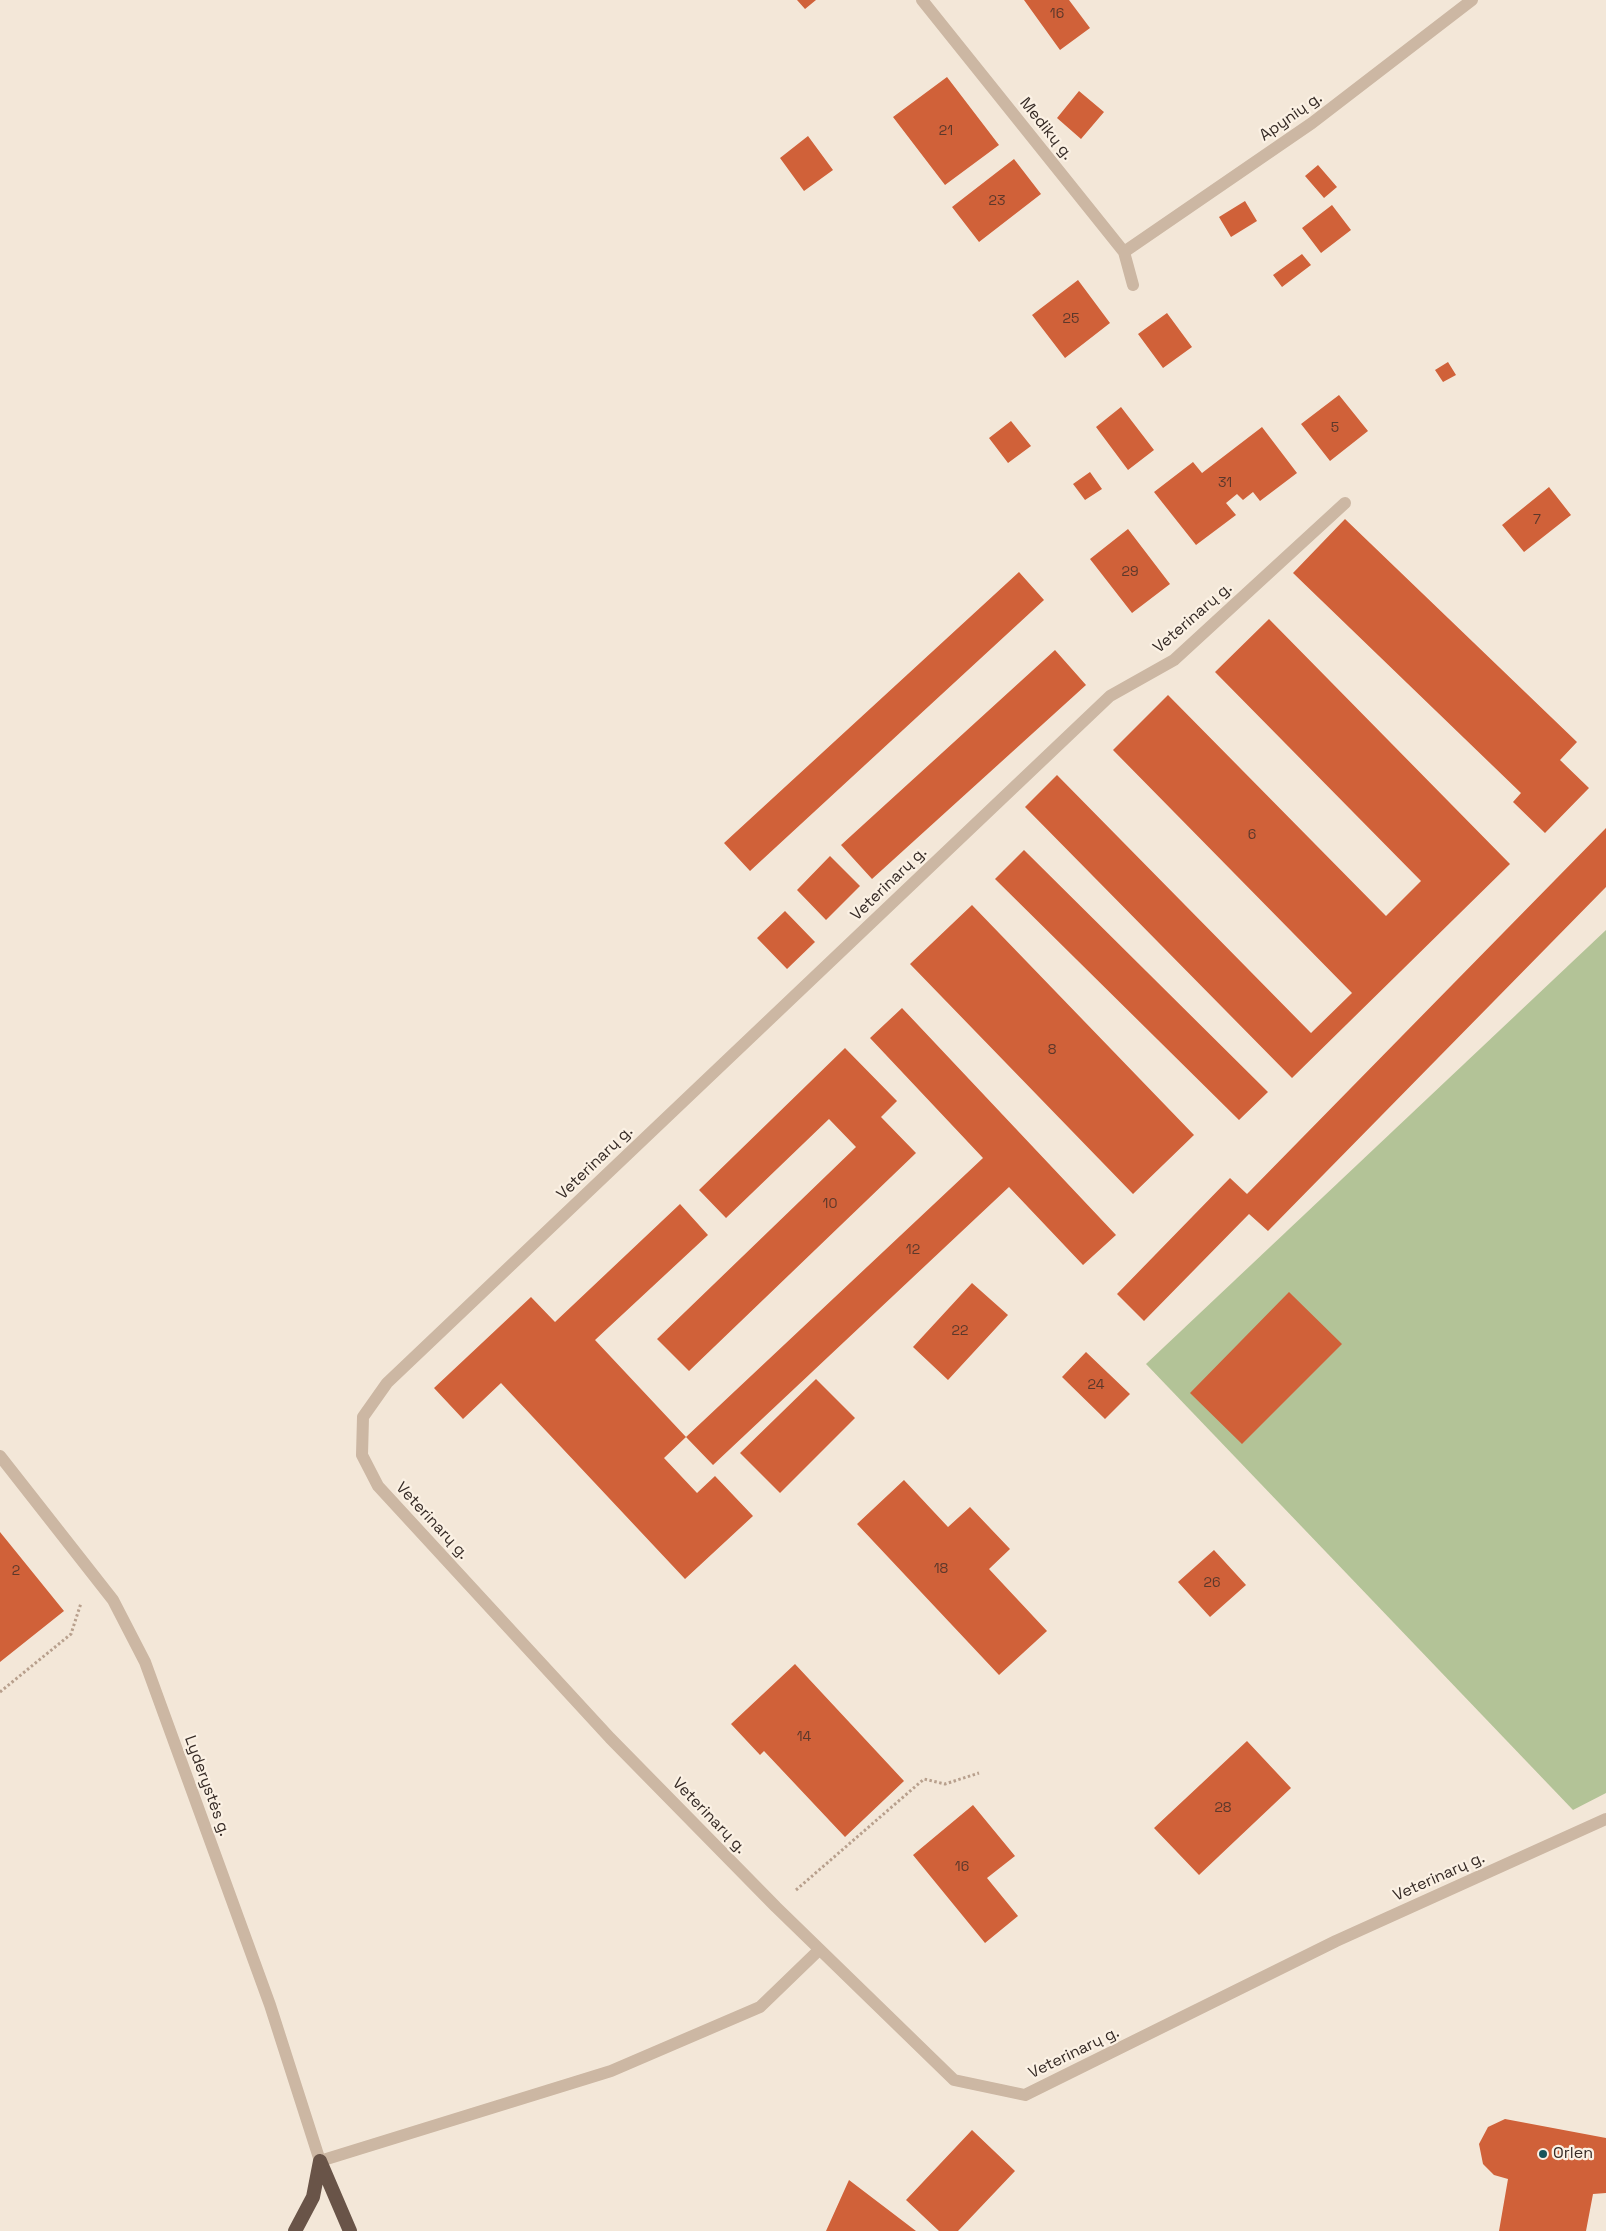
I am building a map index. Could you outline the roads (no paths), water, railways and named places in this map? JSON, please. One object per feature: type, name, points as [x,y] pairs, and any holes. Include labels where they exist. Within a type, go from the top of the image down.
[{"type":"highway","points":[[295,2231],[312,2197],[320,2161]]},
{"type":"highway","points":[[320,2161],[350,2231]]},
{"type":"street","name":"Medikų g.","points":[[922,0],[1124,252],[1133,285]]},
{"type":"street","name":"Apynių g.","points":[[1124,252],[1312,123],[1472,0]]},
{"type":"street","name":"Veterinarų g.","points":[[1345,503],[1174,660],[1110,696],[387,1383],[363,1417],[362,1455],[378,1486],[610,1738],[819,1950],[954,2080],[1026,2095],[1336,1941],[1606,1819]]},
{"type":"street","name":"Lyderystės g.","points":[[0,1456],[91,1569],[113,1600],[144,1662],[270,2005],[320,2161]]},
{"type":"street","points":[[320,2161],[620,2067],[760,2007],[819,1950]]},
{"type":"place","name":"Orlen","points":[[1543,2154]]}]
